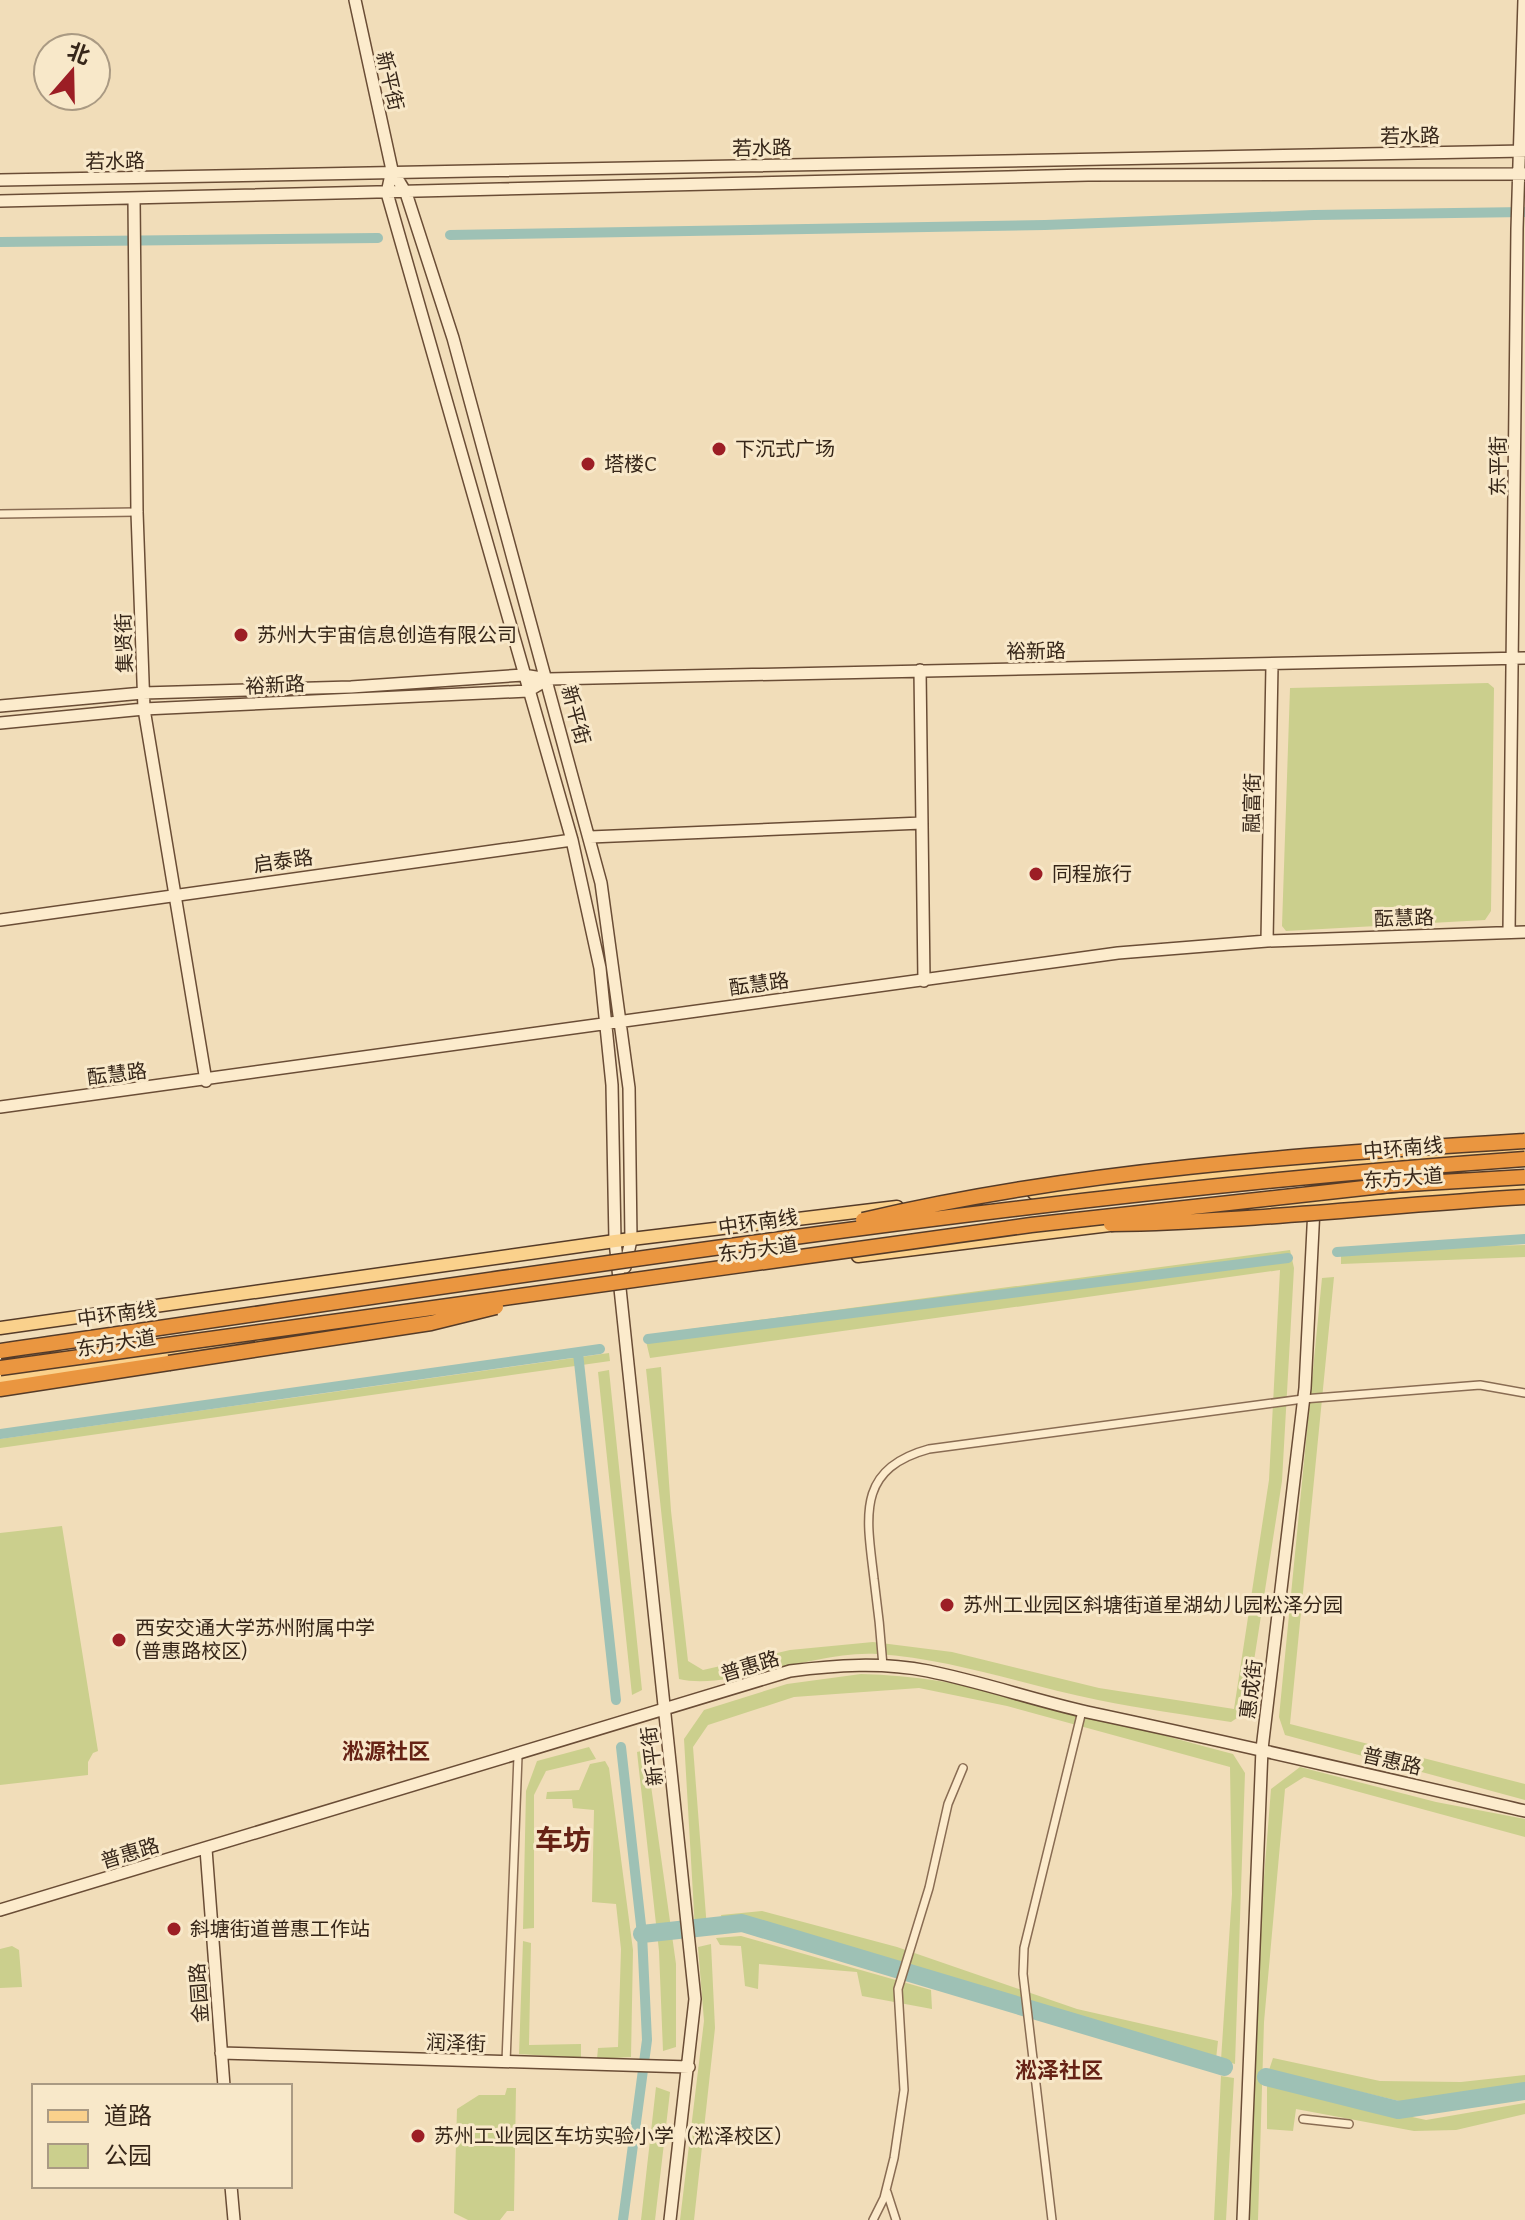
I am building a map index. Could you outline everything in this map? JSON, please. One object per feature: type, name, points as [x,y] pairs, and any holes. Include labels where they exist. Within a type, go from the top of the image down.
[{"type":"highway","points":[[798,1236],[931,1204],[1184,1169],[1323,1154],[1525,1141]]},
{"type":"highway","name":"中环南线","points":[[0,1351],[798,1236],[1145,1194],[1388,1169],[1525,1159]]},
{"type":"highway","name":"中环南线","points":[[0,1368],[1031,1225],[1391,1185],[1525,1177]]},
{"type":"highway","points":[[1031,1225],[1208,1222],[1348,1208],[1525,1197]]},
{"type":"highway","points":[[0,1389],[431,1323],[560,1291]]},
{"type":"main road","name":"东方大道","points":[[0,1328],[615,1241],[822,1215],[1315,1164],[1525,1148]]},
{"type":"main road","name":"东方大道","points":[[0,1381],[621,1288],[1011,1236],[1315,1204],[1525,1189]]},
{"type":"street","name":"新平街","points":[[355,0],[392,170],[406,193],[453,338],[601,883],[629,1088],[631,1240],[621,1288]]},
{"type":"street","name":"东平街","points":[[1509,932],[1520,658],[1517,229],[1524,151],[1524,0]]},
{"type":"street","name":"若水路","points":[[0,180],[174,178],[392,170],[1524,151]]},
{"type":"street","name":"新平街","points":[[392,170],[387,193],[572,840],[592,928],[605,1022],[612,1085],[615,1241],[695,1999],[670,2220]]},
{"type":"street","name":"若水路","points":[[0,201],[1073,176],[1522,174]]},
{"type":"street","name":"集贤街","points":[[134,198],[137,512],[144,709],[206,1081]]},
{"type":"street","points":[[0,514],[137,512]]},
{"type":"street","name":"裕新路","points":[[0,706],[143,693],[351,687],[523,675],[548,679],[1520,658]]},
{"type":"street","name":"融富街","points":[[1267,941],[1272,665]]},
{"type":"street","points":[[920,670],[924,981]]},
{"type":"street","name":"裕新路","points":[[0,723],[144,709],[528,691],[548,679]]},
{"type":"street","points":[[590,837],[922,823]]},
{"type":"street","name":"启泰路","points":[[0,920],[572,840]]},
{"type":"street","name":"酝慧路","points":[[0,1107],[1118,953],[1267,941],[1525,932]]},
{"type":"street","name":"惠成街","points":[[1243,2220],[1262,1749],[1303,1399],[1315,1164]]},
{"type":"street","points":[[883,1666],[867,1510],[873,1489],[896,1462],[929,1449],[1303,1399],[1480,1385],[1525,1393]]},
{"type":"street","name":"普惠路","points":[[0,1910],[665,1712],[790,1671],[834,1665],[927,1671],[1082,1711],[1262,1749],[1525,1811]]},
{"type":"street","points":[[1052,2220],[1023,1974],[1024,1948],[1082,1711]]},
{"type":"street","points":[[506,2062],[518,1756]]},
{"type":"street","points":[[873,2220],[886,2190],[904,2090],[898,1989],[929,1888],[948,1804],[963,1768]]},
{"type":"street","name":"金园路","points":[[206,1849],[224,2084]]},
{"type":"street","name":"润泽街","points":[[221,2053],[689,2067]]},
{"type":"street","points":[[1303,2119],[1349,2124]]},
{"type":"street","points":[[231,2188],[234,2220]]},
{"type":"street","points":[[886,2190],[896,2220]]},
{"type":"green space","points":[[1488,683],[1494,688],[1491,911],[1485,920],[1286,931],[1282,926],[1290,688]]},
{"type":"green space","points":[[1525,1245],[1525,1257],[1341,1264],[1341,1250]]},
{"type":"green space","points":[[1290,1250],[1294,1268],[1282,1481],[1246,1712],[1231,1722],[1164,1712],[1070,1694],[933,1661],[877,1654],[827,1658],[723,1680],[679,1679],[646,1369],[661,1367],[671,1511],[688,1661],[703,1670],[790,1650],[873,1642],[952,1652],[1099,1688],[1234,1709],[1269,1480],[1280,1270],[650,1358],[646,1341],[691,1329]]},
{"type":"green space","points":[[1334,1277],[1290,1724],[1525,1784],[1525,1800],[1285,1735],[1279,1717],[1322,1278]]},
{"type":"green space","points":[[609,1353],[610,1361],[0,1448],[0,1439]]},
{"type":"green space","points":[[609,1370],[642,1690],[632,1695],[598,1372]]},
{"type":"green space","points":[[62,1526],[98,1751],[88,1762],[88,1775],[0,1785],[0,1533]]},
{"type":"green space","points":[[861,1674],[955,1683],[1002,1692],[1233,1754],[1245,1773],[1235,2064],[1221,2060],[1232,1894],[1230,1767],[1007,1706],[919,1688],[794,1697],[708,1725],[693,1747],[707,1929],[695,1929],[684,1739],[704,1710],[787,1684]]},
{"type":"green space","points":[[589,1747],[596,1759],[546,1771],[534,1795],[534,1928],[523,1929],[526,1791],[537,1761]]},
{"type":"green space","points":[[646,1750],[676,1964],[676,2047],[663,2051],[659,1951],[637,1752]]},
{"type":"green space","points":[[605,1761],[609,1768],[633,1950],[631,2057],[597,2059],[598,2048],[618,2047],[621,1949],[616,1904],[592,1902],[594,1810],[573,1808],[572,1799],[546,1799],[547,1792],[579,1790],[590,1764]]},
{"type":"green space","points":[[1300,1767],[1436,1802],[1525,1819],[1525,1837],[1304,1777],[1285,1789],[1264,2022],[1258,2220],[1247,2220],[1254,2004],[1271,1789]]},
{"type":"green space","points":[[762,1911],[897,1947],[1077,2009],[1218,2041],[1216,2059],[752,1925],[724,1927],[721,1915]]},
{"type":"green space","points":[[741,1936],[931,1990],[932,2009],[862,1996],[857,1972],[759,1964],[758,1989],[745,1986],[741,1946],[720,1945],[716,1938]]},
{"type":"green space","points":[[523,1941],[531,1943],[529,2045],[581,2044],[581,2058],[519,2054]]},
{"type":"green space","points":[[711,1944],[715,2028],[694,2220],[680,2220],[704,2021],[698,1947]]},
{"type":"green space","points":[[12,1946],[19,1950],[22,1987],[0,1988],[0,1949]]},
{"type":"green space","points":[[1273,2058],[1380,2081],[1461,2082],[1525,2075],[1525,2087],[1420,2106],[1269,2070]]},
{"type":"green space","points":[[1221,2076],[1234,2078],[1226,2220],[1214,2220]]},
{"type":"green space","points":[[1267,2085],[1426,2120],[1525,2103],[1525,2114],[1456,2130],[1414,2131],[1296,2109],[1293,2131],[1267,2129]]},
{"type":"green space","points":[[656,2087],[670,2092],[655,2220],[641,2220]]},
{"type":"green space","points":[[507,2088],[516,2088],[514,2211],[507,2211],[500,2220],[468,2220],[454,2213],[457,2109],[479,2095],[505,2095]]},
{"type":"waterway","points":[[450,235],[1045,225],[1314,215],[1525,212]]},
{"type":"waterway","points":[[0,242],[378,238]]},
{"type":"waterway","points":[[1337,1252],[1525,1239]]},
{"type":"waterway","points":[[648,1339],[1288,1258]]},
{"type":"waterway","points":[[0,1434],[600,1349]]},
{"type":"waterway","points":[[578,1353],[616,1700]]},
{"type":"waterway","points":[[621,1747],[642,1934],[647,2040],[623,2220]]},
{"type":"waterway","points":[[642,1934],[742,1923],[1224,2067]]},
{"type":"waterway","points":[[1266,2077],[1398,2110],[1525,2091]]},
{"type":"place","name":"下沉式广场","points":[[719,449]]},
{"type":"place","name":"塔楼C","points":[[588,464]]},
{"type":"place","name":"苏州大宇宙信息创造有限公司","points":[[241,635]]},
{"type":"place","name":"同程旅行","points":[[1036,874]]},
{"type":"place","name":"苏州工业园区斜塘街道星湖幼儿园松泽分园","points":[[947,1605]]},
{"type":"place","name":"西安交通大学苏州附属中学 (普惠路校区)","points":[[119,1640]]},
{"type":"place","name":"斜塘街道普惠工作站","points":[[174,1929]]},
{"type":"place","name":"苏州工业园区车坊实验小学（淞泽校区）","points":[[418,2136]]},
{"type":"district","name":"淞源社区","points":[[386,1751]]},
{"type":"district","name":"车坊","points":[[563,1840]]},
{"type":"district","name":"淞泽社区","points":[[1059,2070]]}]
